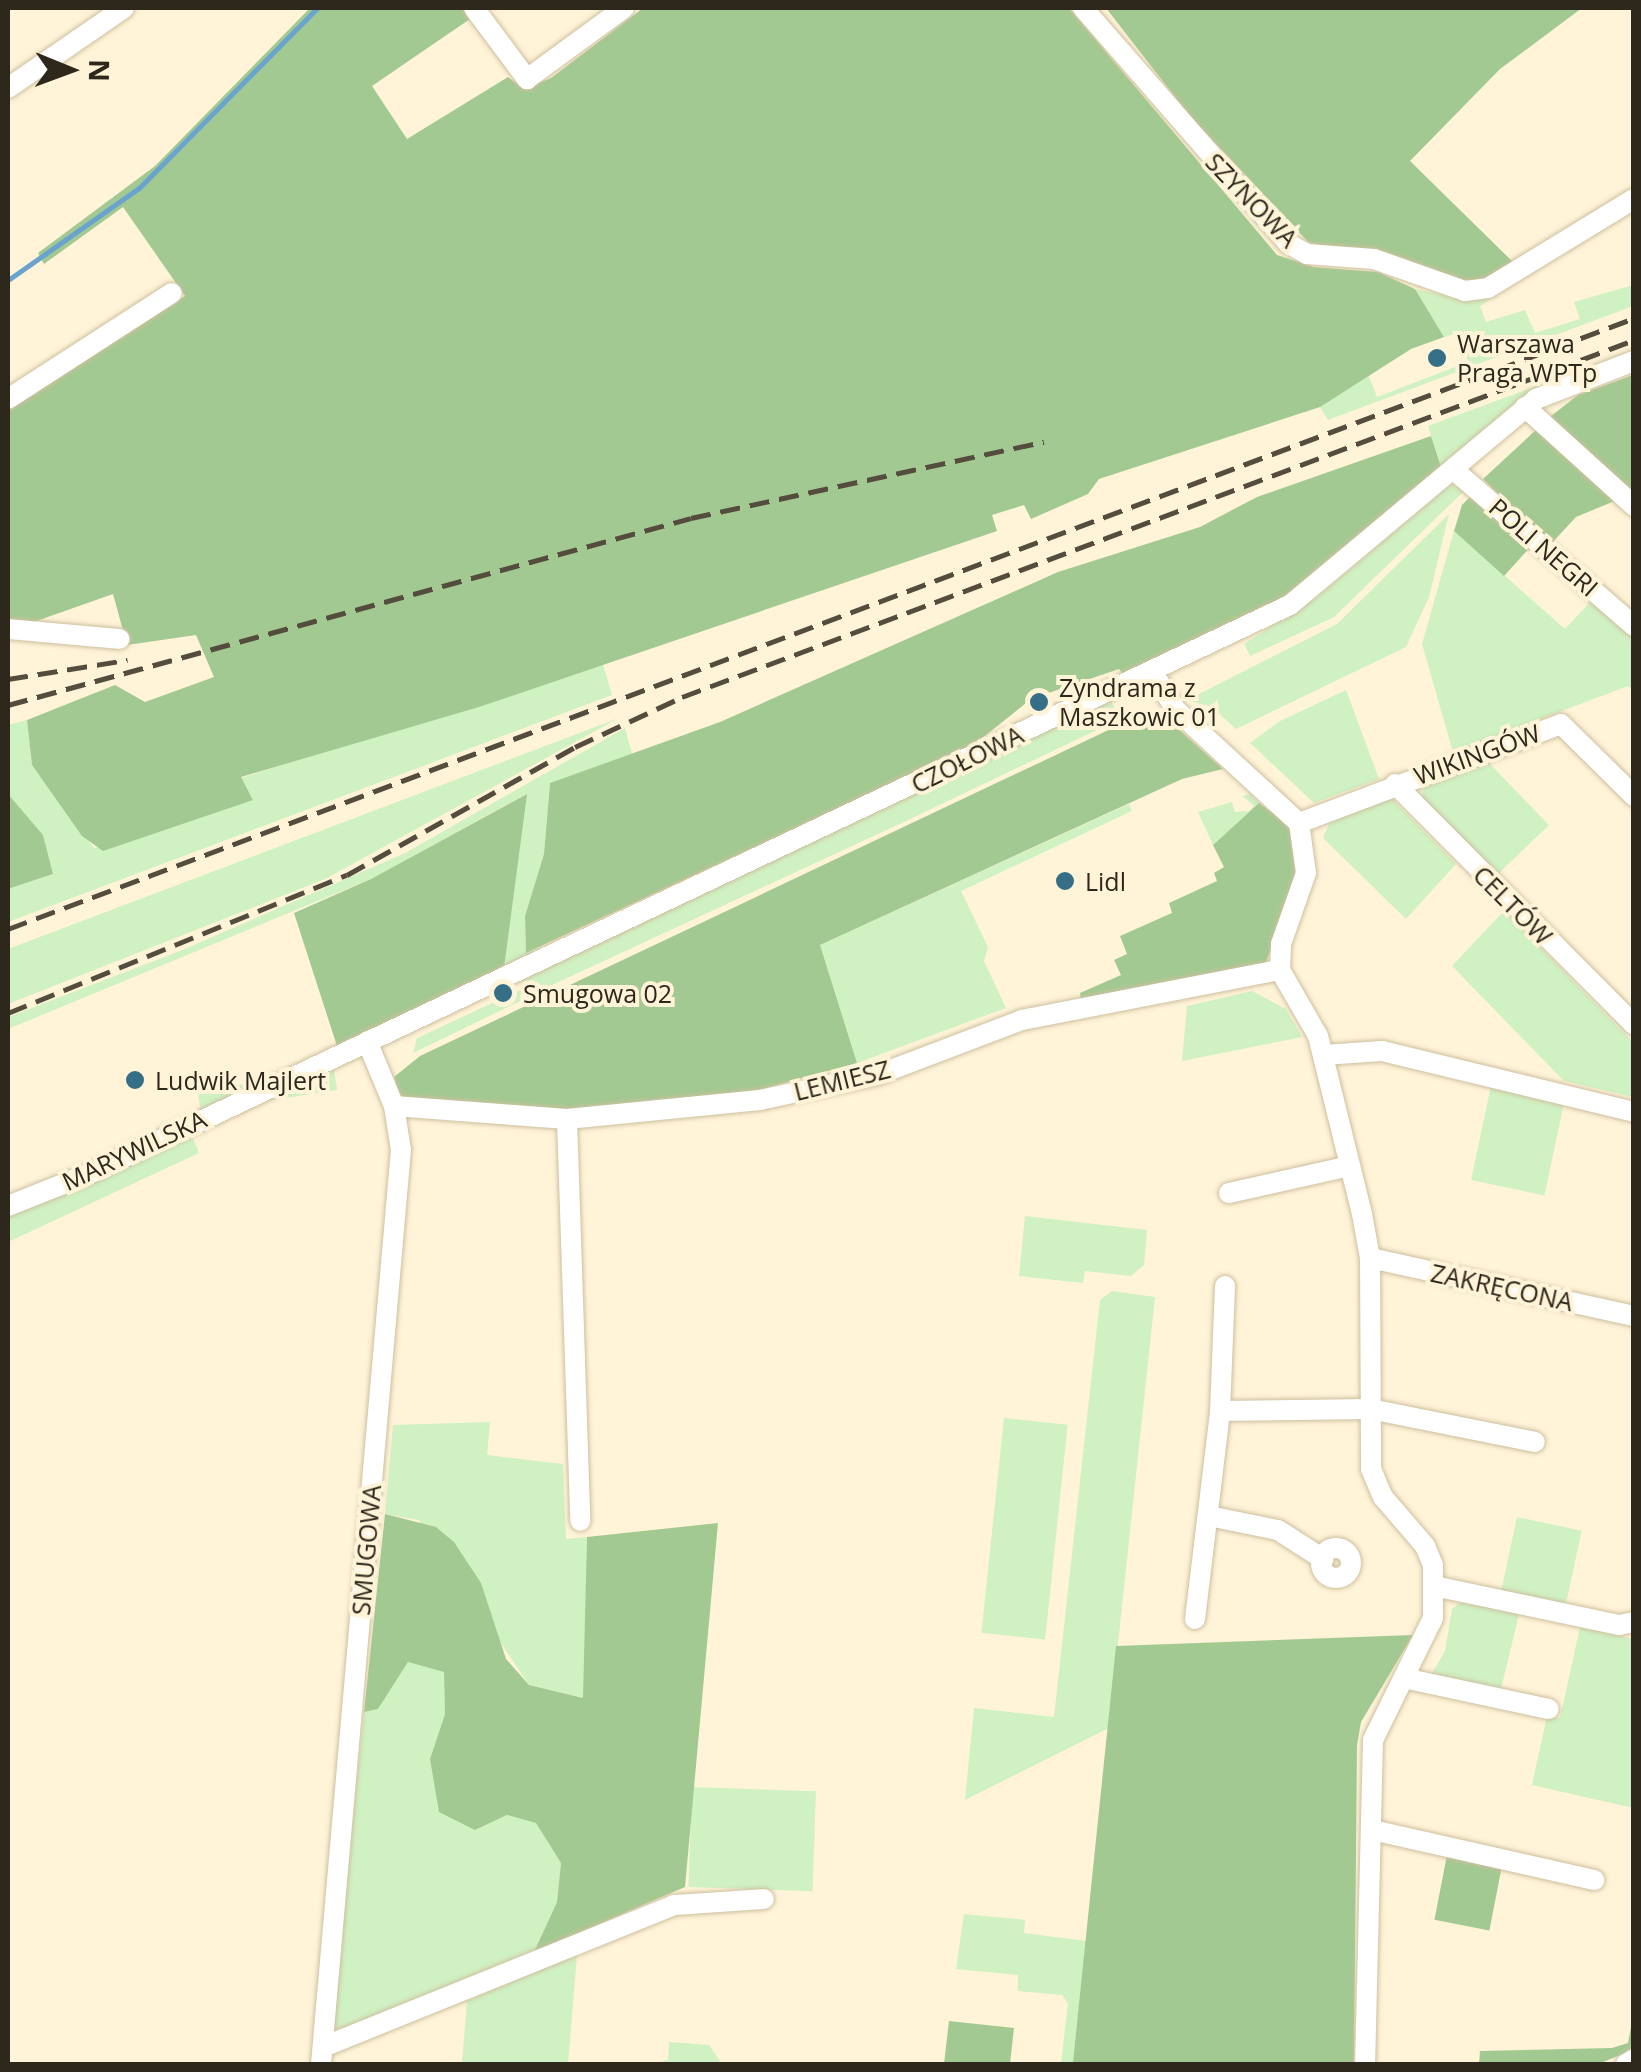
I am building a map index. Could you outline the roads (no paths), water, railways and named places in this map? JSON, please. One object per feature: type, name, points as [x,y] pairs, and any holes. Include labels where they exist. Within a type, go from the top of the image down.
[{"type":"street","points":[[8,88],[124,8]]},
{"type":"street","points":[[474,8],[527,79],[624,8]]},
{"type":"street","name":"SZYNOWA","points":[[1083,8],[1289,244],[1307,254],[1374,260],[1466,291],[1488,288],[1634,199]]},
{"type":"street","points":[[8,399],[172,293]]},
{"type":"street","name":"CZOŁOWA","points":[[367,1041],[1304,597],[1525,407],[1567,384],[1634,361]]},
{"type":"street","points":[[1525,407],[1634,506]]},
{"type":"street","name":"POLI NEGRI","points":[[1454,470],[1634,626]]},
{"type":"street","points":[[8,629],[120,639]]},
{"type":"street","points":[[1152,671],[1176,710],[1299,823],[1306,873],[1281,944],[1280,970],[1323,1055],[1370,1258],[1370,1409],[1376,1482],[1430,1554],[1432,1618],[1373,1740],[1365,2064]]},
{"type":"street","name":"WIKINGÓW","points":[[1299,823],[1561,724],[1634,796]]},
{"type":"street","name":"CELTÓW","points":[[1395,784],[1634,1025]]},
{"type":"street","name":"LEMIESZ","points":[[394,1106],[566,1120],[760,1100],[880,1074],[1022,1020],[1280,970]]},
{"type":"street","name":"SMUGOWA","points":[[322,2056],[401,1150],[394,1106],[367,1041]]},
{"type":"street","name":"MARYWILSKA","points":[[8,1206],[367,1041]]},
{"type":"street","points":[[1323,1055],[1382,1051],[1634,1112]]},
{"type":"street","points":[[566,1120],[580,1521]]},
{"type":"street","points":[[1229,1193],[1350,1166]]},
{"type":"street","name":"ZAKRĘCONA","points":[[1370,1258],[1634,1316]]},
{"type":"street","points":[[1195,1619],[1220,1411],[1225,1286]]},
{"type":"street","points":[[1220,1411],[1370,1409],[1536,1442]]},
{"type":"street","points":[[1210,1516],[1278,1530],[1323,1560]]},
{"type":"street","points":[[1434,1586],[1619,1625],[1634,1622]]},
{"type":"street","points":[[1404,1678],[1550,1709]]},
{"type":"street","points":[[1372,1830],[1594,1880]]},
{"type":"street","points":[[322,2056],[674,1905],[764,1899]]},
{"type":"street","points":[[1626,2064],[1634,2060]]},
{"type":"waterway","points":[[8,280],[139,188],[317,8]]},
{"type":"railway","points":[[8,929],[1634,318]]},
{"type":"railway","points":[[8,1013],[347,875],[575,747],[682,697],[1634,340]]},
{"type":"railway","points":[[8,705],[691,518],[1044,442]]},
{"type":"railway","points":[[8,679],[127,660]]},
{"type":"place","name":"Warszawa Praga WPTp","points":[[1437,358]]},
{"type":"place","name":"Zyndrama z Maszkowic 01","points":[[1039,702]]},
{"type":"place","name":"Lidl","points":[[1065,881]]},
{"type":"place","name":"Smugowa 02","points":[[503,993]]},
{"type":"place","name":"Ludwik Majlert","points":[[135,1080]]}]
